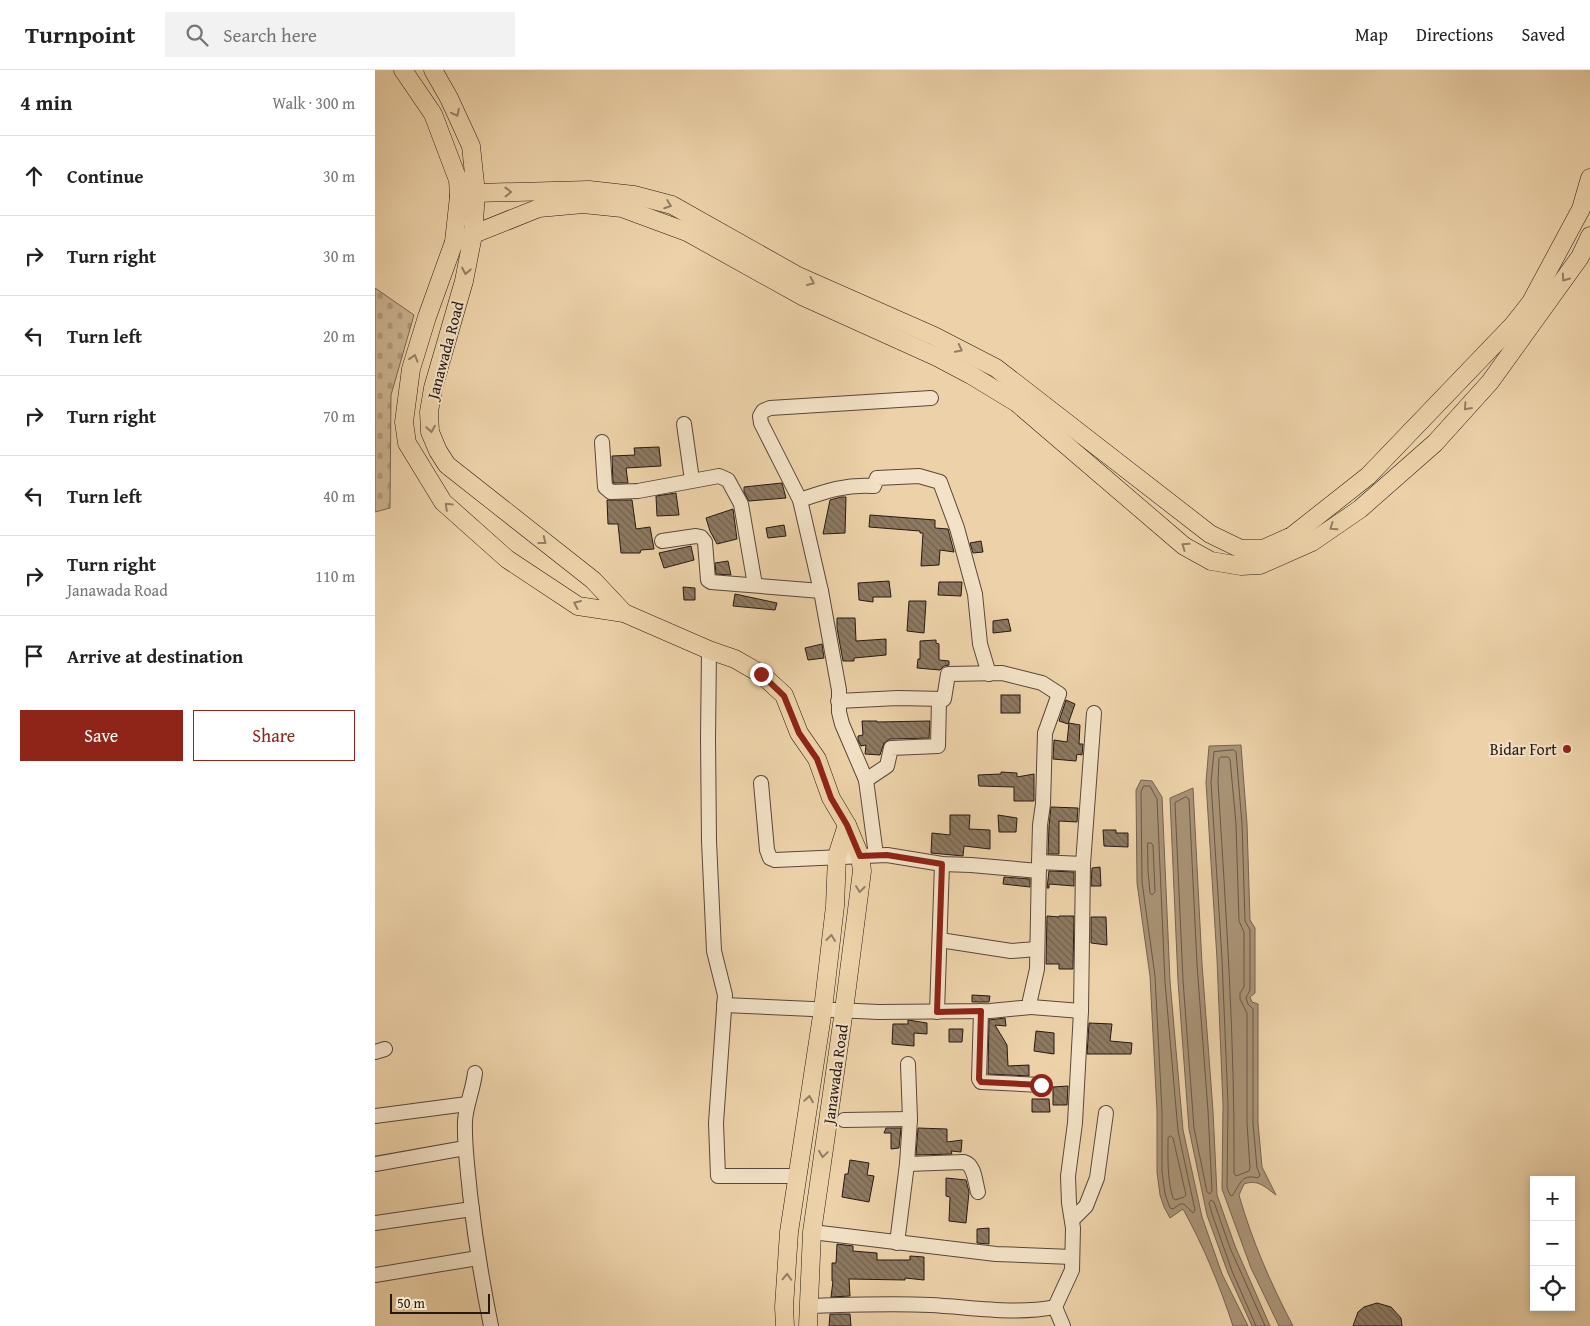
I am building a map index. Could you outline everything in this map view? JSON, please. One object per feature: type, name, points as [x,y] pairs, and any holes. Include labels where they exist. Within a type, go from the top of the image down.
[{"type":"main road","name":"Janawada Road","points":[[403,70],[433,114],[458,180],[468,194]]},
{"type":"main road","name":"Janawada Road","points":[[435,71],[471,146],[468,194],[473,235],[464,280],[433,388],[429,412],[430,432],[438,452],[447,465],[593,580],[625,613]]},
{"type":"main road","points":[[468,194],[589,190],[634,195],[672,205],[799,276],[934,336],[996,368],[1211,534],[1241,549],[1263,549],[1292,536],[1368,476],[1513,325],[1531,302],[1581,209],[1590,178]]},
{"type":"main road","name":"Janawada Road","points":[[468,194],[454,242],[427,317],[411,369],[404,422],[407,443],[443,502],[507,559],[578,606],[625,613],[709,650],[735,659],[761,674],[784,696],[799,733],[817,759],[831,798],[868,856],[862,871],[812,1232],[807,1306],[808,1326]]},
{"type":"main road","points":[[454,242],[539,208],[583,204],[621,208],[687,232],[802,296],[937,357],[971,375],[1017,403],[1184,546],[1211,561],[1241,566],[1260,565],[1312,542],[1360,509],[1435,443],[1490,382],[1574,265],[1590,236]]},
{"type":"main road","points":[[1347,493],[1360,509]]},
{"type":"main road","name":"Janawada Road","points":[[785,1326],[784,1307],[789,1232],[823,1009],[835,906],[837,856],[847,825]]},
{"type":"street","points":[[868,856],[866,780],[842,724],[837,701],[839,690],[821,592],[800,500],[761,423],[760,416],[763,411],[770,408],[931,398]]},
{"type":"street","points":[[684,424],[692,480]]},
{"type":"street","points":[[602,442],[605,487],[611,492],[638,491],[719,476],[729,480],[741,504],[755,585]]},
{"type":"street","points":[[800,500],[835,488],[856,485],[874,486],[877,478],[919,476],[941,482],[957,528],[975,594],[980,644],[989,674]]},
{"type":"street","points":[[662,541],[696,536],[701,537],[705,542],[708,580],[717,584],[755,585],[821,592]]},
{"type":"street","points":[[709,650],[707,738],[714,951],[725,995],[716,1123],[718,1176],[797,1176]]},
{"type":"street","points":[[837,701],[898,698],[944,699],[948,674],[1002,673],[1041,683],[1059,694],[1045,733],[1043,804],[1040,825],[1037,969],[1030,1000],[1031,1007]]},
{"type":"street","points":[[866,780],[887,766],[891,748],[938,746],[939,698]]},
{"type":"street","points":[[1063,1326],[1055,1306],[1072,1270],[1073,1228],[1069,1203],[1068,1176],[1075,1123],[1081,1011],[1083,864],[1093,713]]},
{"type":"street","points":[[761,783],[767,850],[770,858],[775,860],[887,855],[942,864],[1039,867],[1083,864]]},
{"type":"street","points":[[937,1012],[941,940],[942,864]]},
{"type":"street","points":[[941,940],[1011,951],[1037,949]]},
{"type":"street","points":[[724,1005],[879,1012],[981,1011],[1031,1007],[1081,1011]]},
{"type":"street","points":[[981,1011],[979,1079],[981,1082],[1041,1085]]},
{"type":"street","points":[[897,1243],[907,1164],[910,1119],[908,1064]]},
{"type":"street","points":[[475,1073],[473,1087],[467,1104],[465,1148],[477,1258],[491,1326]]},
{"type":"street","points":[[375,1116],[467,1104]]},
{"type":"street","points":[[1072,1220],[1086,1206],[1097,1178],[1107,1113]]},
{"type":"street","points":[[844,1120],[910,1119]]},
{"type":"street","points":[[375,1164],[465,1148]]},
{"type":"street","points":[[907,1164],[969,1163],[972,1167],[978,1192]]},
{"type":"street","points":[[375,1222],[472,1209]]},
{"type":"street","points":[[812,1232],[996,1254],[1072,1257]]},
{"type":"street","points":[[375,1275],[477,1258]]},
{"type":"street","points":[[807,1306],[859,1304],[929,1305],[984,1309],[1041,1310],[1055,1306]]},
{"type":"green space","points":[[375,288],[414,315],[391,395],[390,508],[375,512]]},
{"type":"water","points":[[1241,745],[1247,824],[1250,920],[1255,928],[1255,993],[1250,997],[1252,1002],[1258,1004],[1258,1123],[1262,1167],[1276,1195],[1253,1182],[1244,1184],[1239,1195],[1263,1262],[1293,1326],[1279,1326],[1251,1268],[1222,1189],[1223,1105],[1217,959],[1206,782],[1209,746]]},
{"type":"water","points":[[1141,780],[1152,781],[1162,797],[1170,981],[1183,1130],[1202,1217],[1222,1274],[1248,1326],[1233,1326],[1211,1266],[1183,1209],[1170,1218],[1160,1195],[1157,1172],[1157,1111],[1150,976],[1137,883],[1136,790]]},
{"type":"water","points":[[1193,788],[1217,1195],[1235,1246],[1270,1326],[1252,1326],[1228,1273],[1207,1215],[1189,1129],[1178,981],[1170,798]]},
{"type":"building","points":[[659,447],[661,466],[626,468],[628,483],[613,483],[612,456],[635,455],[634,448]]},
{"type":"building","points":[[782,483],[786,498],[749,501],[744,492],[744,487]]},
{"type":"building","points":[[676,493],[679,515],[657,516],[656,496]]},
{"type":"building","points":[[846,497],[845,533],[823,534],[830,500]]},
{"type":"building","points":[[607,500],[632,500],[636,529],[650,527],[654,549],[641,550],[640,553],[621,553],[618,524],[608,524]]},
{"type":"building","points":[[733,509],[737,539],[717,544],[706,518]]},
{"type":"building","points":[[870,515],[935,520],[935,528],[948,529],[954,552],[940,550],[939,565],[921,566],[923,533],[920,533],[920,531],[869,527]]},
{"type":"building","points":[[784,525],[786,536],[768,538],[766,528]]},
{"type":"building","points":[[981,541],[983,552],[973,553],[970,543]]},
{"type":"building","points":[[691,546],[694,560],[664,568],[659,553]]},
{"type":"building","points":[[728,561],[731,575],[716,574],[715,563]]},
{"type":"building","points":[[889,581],[891,597],[873,597],[873,602],[859,600],[858,583]]},
{"type":"building","points":[[939,582],[962,582],[961,596],[938,595]]},
{"type":"building","points":[[683,587],[695,588],[695,600],[684,600]]},
{"type":"building","points":[[735,594],[777,603],[775,610],[733,606]]},
{"type":"building","points":[[909,601],[926,601],[924,633],[907,631]]},
{"type":"building","points":[[837,618],[855,618],[856,641],[886,639],[886,655],[854,658],[854,661],[843,661]]},
{"type":"building","points":[[1008,619],[1011,631],[993,633],[993,621]]},
{"type":"building","points":[[936,640],[936,643],[939,644],[939,660],[949,661],[949,665],[944,666],[940,670],[917,668],[918,659],[920,659],[920,641]]},
{"type":"building","points":[[822,644],[824,658],[808,660],[805,648]]},
{"type":"building","points":[[1001,695],[1020,695],[1020,713],[1001,713]]},
{"type":"building","points":[[1066,700],[1075,704],[1068,724],[1059,721]]},
{"type":"building","points":[[862,721],[930,721],[929,738],[890,739],[884,743],[880,755],[865,754],[866,745],[861,746],[858,740],[858,736],[863,735]]},
{"type":"building","points":[[1069,723],[1080,725],[1079,744],[1083,744],[1082,755],[1077,754],[1076,761],[1053,759],[1054,740],[1067,742]]},
{"type":"building","points":[[1001,772],[1017,773],[1017,777],[1034,774],[1034,801],[1014,801],[1014,787],[979,786],[978,775],[1001,774]]},
{"type":"building","points":[[1051,807],[1078,808],[1077,822],[1059,821],[1059,854],[1048,854]]},
{"type":"building","points":[[950,815],[970,815],[969,829],[990,830],[990,849],[964,846],[963,856],[931,853],[932,833],[950,835]]},
{"type":"building","points":[[998,815],[1017,818],[1016,832],[999,832]]},
{"type":"building","points":[[1103,830],[1116,830],[1116,833],[1128,833],[1128,847],[1104,846]]},
{"type":"building","points":[[1100,867],[1101,886],[1091,886],[1092,868]]},
{"type":"building","points":[[1049,871],[1074,872],[1074,886],[1049,884],[1049,888],[1047,888]]},
{"type":"building","points":[[1004,877],[1030,879],[1030,887],[1003,884]]},
{"type":"building","points":[[1047,916],[1074,916],[1073,969],[1059,969],[1059,964],[1046,964]]},
{"type":"building","points":[[1091,917],[1106,917],[1107,945],[1091,943]]},
{"type":"building","points":[[972,995],[990,996],[989,1002],[972,1002]]},
{"type":"building","points":[[1005,1018],[1006,1026],[995,1025],[1007,1045],[1008,1066],[1029,1065],[1029,1076],[988,1074],[989,1020]]},
{"type":"building","points":[[908,1020],[927,1023],[927,1034],[914,1033],[914,1046],[892,1044],[893,1024],[908,1024]]},
{"type":"building","points":[[1089,1023],[1112,1024],[1110,1041],[1132,1043],[1131,1054],[1087,1054]]},
{"type":"building","points":[[949,1029],[963,1029],[962,1042],[949,1042]]},
{"type":"building","points":[[1036,1031],[1054,1033],[1054,1054],[1034,1051]]},
{"type":"building","points":[[1068,1086],[1067,1105],[1053,1105],[1053,1087]]},
{"type":"building","points":[[1032,1099],[1049,1099],[1050,1112],[1032,1112]]},
{"type":"building","points":[[886,1128],[901,1128],[899,1148],[891,1149],[891,1133],[884,1133]]},
{"type":"building","points":[[918,1128],[947,1129],[947,1142],[962,1140],[961,1152],[951,1151],[952,1154],[916,1155]]},
{"type":"building","points":[[850,1160],[869,1163],[867,1175],[874,1176],[869,1202],[842,1197],[845,1174],[848,1174]]},
{"type":"building","points":[[946,1178],[966,1180],[969,1192],[966,1223],[949,1221],[950,1197],[946,1196]]},
{"type":"building","points":[[989,1228],[989,1244],[977,1243],[977,1229]]},
{"type":"building","points":[[837,1244],[853,1246],[853,1251],[877,1253],[877,1260],[910,1260],[910,1256],[924,1257],[924,1280],[905,1278],[905,1280],[849,1279],[850,1296],[831,1297],[833,1281],[832,1263],[836,1263]]},
{"type":"building","points":[[1377,1303],[1391,1307],[1401,1318],[1402,1326],[1353,1326],[1358,1312],[1364,1307]]},
{"type":"building","points":[[830,1314],[850,1314],[851,1326],[829,1326]]},
{"type":"place","name":"Bidar Fort","points":[[1567,749]]},
{"type":"route","points":[[761,674],[784,696],[799,733],[817,759],[831,798],[847,825],[860,856],[887,855],[942,864],[937,1012],[981,1011],[978,1076],[981,1082],[1041,1085]]}]
